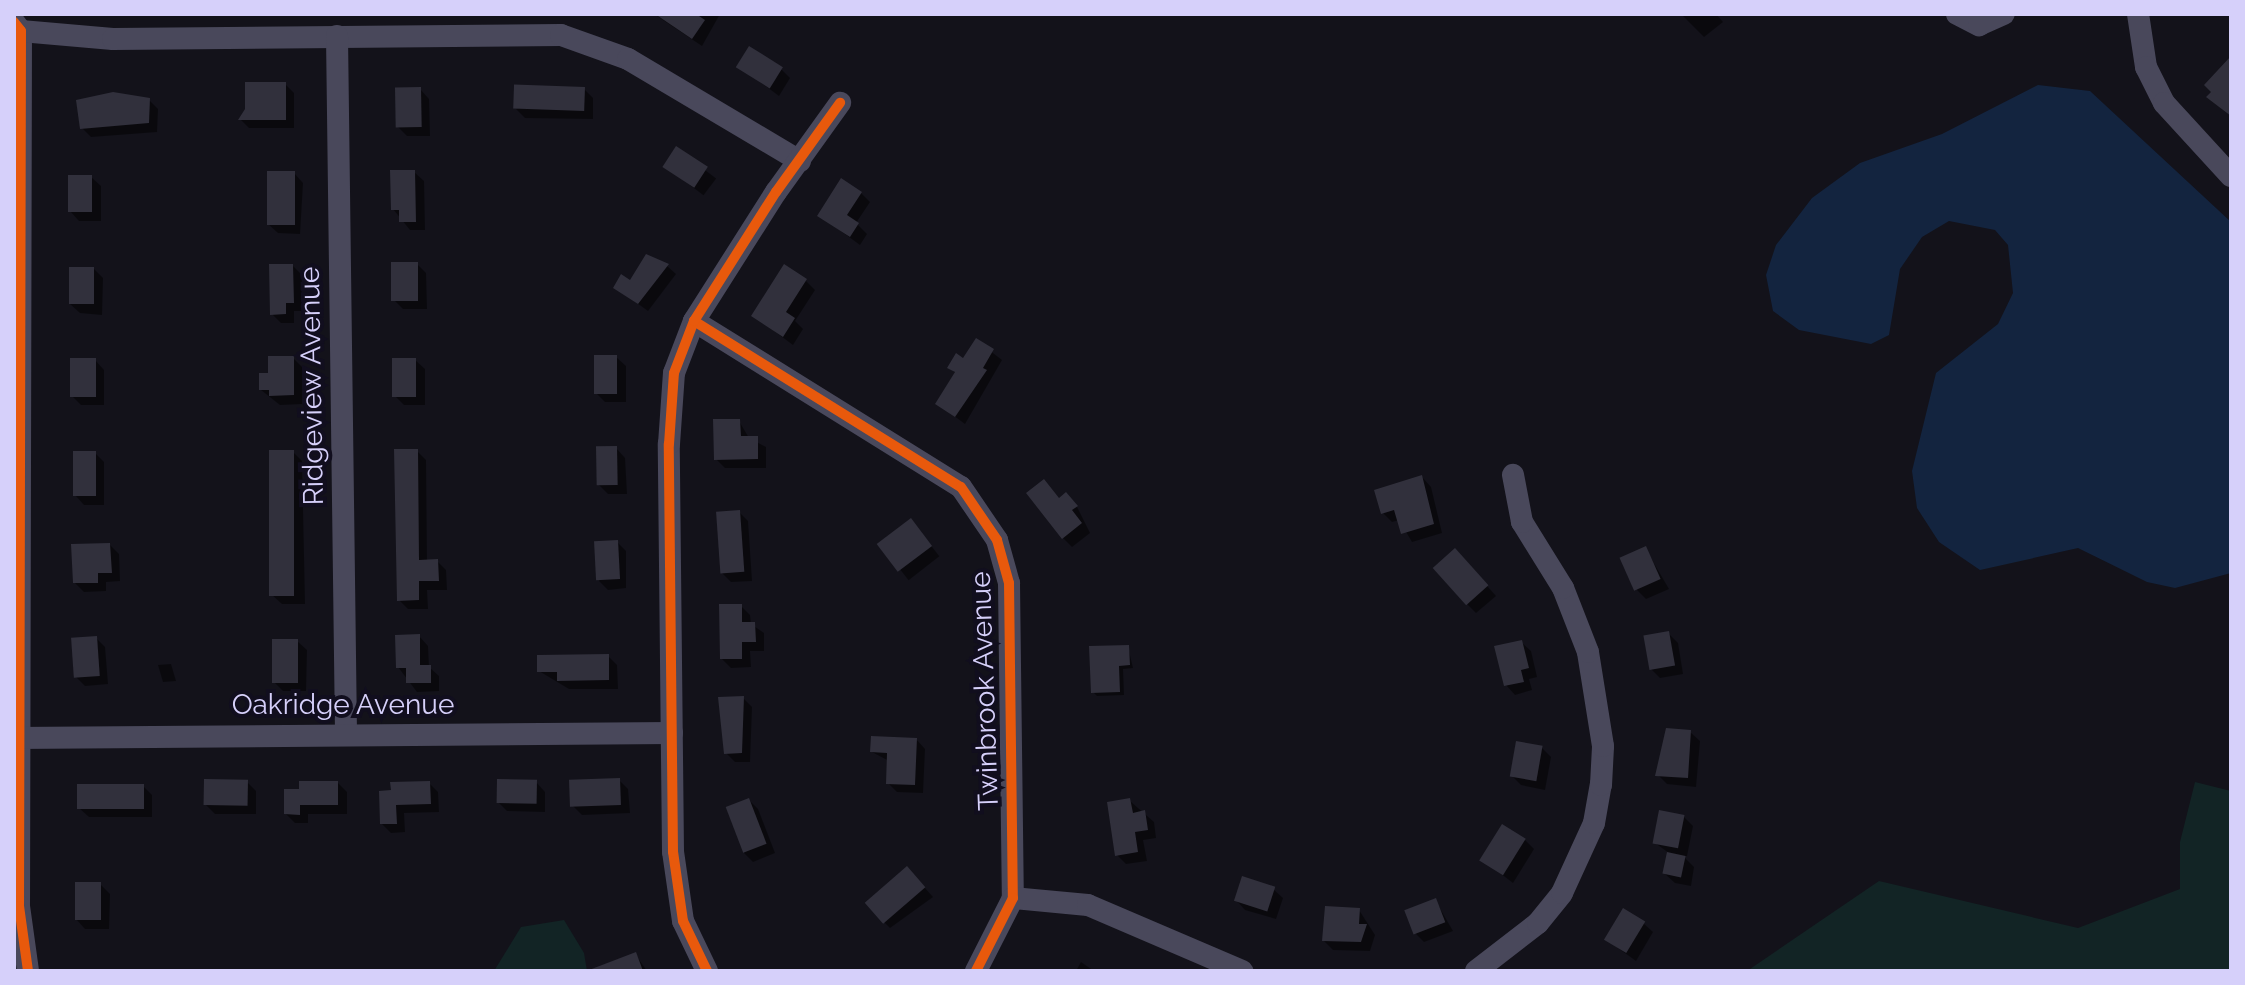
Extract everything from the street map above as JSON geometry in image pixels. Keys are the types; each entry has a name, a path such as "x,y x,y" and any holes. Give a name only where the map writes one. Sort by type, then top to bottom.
{"street":[{"path":"1957,14 1979,25 2004,14"},
{"path":"2138,14 2146,67 2164,103 2231,176"},
{"path":"28,971 19,906 18,26 113,39 515,33 585,41 642,66 800,161"},
{"name":"Ridgeview Avenue","path":"337,36 346,735"},
{"path":"707,971 691,944 678,898 672,733 669,444 674,373 694,321 840,103"},
{"name":"Twinbrook Avenue","path":"694,321 961,487 986,519 1005,559 1009,583 1013,898 976,971"},
{"path":"1476,971 1528,932 1562,893 1590,835 1601,785 1603,746 1588,652 1563,588 1522,522 1513,475"},
{"name":"Oakridge Avenue","path":"18,738 672,733"},
{"path":"1013,898 1088,905 1242,971"}],"shaded area":[{"path":"2195,782 2231,791 2231,971 1747,971 1879,881 2078,928 2180,889 2180,842"},
{"path":"564,920 584,953 587,971 494,971 521,927"}],"water":[{"path":"2038,85 2090,91 2231,222 2231,573 2175,588 2147,582 2078,548 1980,570 1939,542 1917,508 1912,471 1936,373 1998,324 2013,293 2008,245 1995,230 1949,221 1922,237 1900,269 1889,335 1871,344 1799,330 1773,311 1766,275 1776,245 1812,198 1860,163 1942,134"}],"building":[{"path":"655,14 696,14 705,20 692,39"},
{"path":"749,46 783,67 770,88 736,67"},
{"path":"2231,56 2231,116 2206,97 2211,92 2204,85"},
{"path":"245,82 286,82 286,120 238,120 245,109"},
{"path":"514,85 585,87 584,111 513,109"},
{"path":"395,87 421,87 422,127 396,127"},
{"path":"113,92 150,98 149,123 80,129 76,100"},
{"path":"676,146 708,167 694,188 662,167"},
{"path":"390,170 415,170 416,222 399,222 399,210 391,210"},
{"path":"267,171 295,171 295,225 267,225"},
{"path":"68,175 92,175 92,212 68,212"},
{"path":"841,178 862,192 847,215 859,223 850,237 817,216"},
{"path":"646,254 669,264 638,304 613,288 621,274 630,280"},
{"path":"391,262 418,262 418,301 391,301"},
{"path":"269,264 293,264 294,303 286,303 286,314 270,315"},
{"path":"784,264 807,279 786,312 795,318 783,337 751,316"},
{"path":"69,267 94,267 94,304 69,304"},
{"path":"976,338 994,349 983,368 987,370 955,417 935,404 955,372 947,368 956,353 963,358"},
{"path":"594,355 617,355 617,394 594,394"},
{"path":"268,356 294,356 294,395 269,396 269,390 259,390 259,373 268,373"},
{"path":"70,358 96,358 96,397 70,397"},
{"path":"392,358 416,358 416,397 392,397"},
{"path":"713,419 740,419 741,436 758,436 758,459 714,460"},
{"path":"596,446 617,446 618,485 597,485"},
{"path":"394,449 418,449 419,560 438,559 439,581 419,581 419,600 397,601"},
{"path":"269,450 294,450 294,596 269,596"},
{"path":"73,451 96,451 96,496 73,496"},
{"path":"1422,475 1434,524 1401,534 1394,510 1381,514 1374,490"},
{"path":"1044,479 1059,498 1066,492 1078,506 1072,510 1082,523 1062,539 1026,493"},
{"path":"740,510 744,572 720,574 716,512"},
{"path":"911,518 932,546 898,572 877,544"},
{"path":"618,540 620,579 596,580 594,541"},
{"path":"110,543 112,573 98,573 98,583 73,583 71,544"},
{"path":"1646,546 1661,579 1634,591 1620,558"},
{"path":"1455,548 1488,585 1466,605 1433,568"},
{"path":"719,604 742,604 742,622 755,622 756,642 742,642 742,659 720,659"},
{"path":"1669,631 1675,665 1649,670 1643,636"},
{"path":"420,634 420,665 431,665 431,683 406,683 406,668 396,668 395,635"},
{"path":"97,636 100,676 74,678 71,638"},
{"path":"272,639 298,639 298,683 272,683"},
{"path":"1522,640 1529,668 1521,670 1524,682 1504,686 1494,646"},
{"path":"1129,645 1130,665 1119,666 1120,692 1091,693 1089,646"},
{"path":"609,654 609,680 557,681 557,672 537,672 537,655"},
{"path":"744,696 742,753 724,754 718,697"},
{"path":"1666,728 1691,730 1688,778 1655,776"},
{"path":"871,736 917,738 915,785 886,784 887,753 870,752"},
{"path":"1516,741 1543,746 1536,781 1510,776"},
{"path":"620,778 621,805 570,807 569,780"},
{"path":"204,779 248,780 248,806 204,805"},
{"path":"497,779 537,780 537,804 497,803"},
{"path":"299,781 338,781 338,805 300,805 300,815 284,814 284,789 299,789"},
{"path":"430,781 431,804 396,805 397,824 380,824 379,791 391,790 390,782"},
{"path":"77,784 144,784 144,809 77,809"},
{"path":"749,798 767,844 743,853 726,807"},
{"path":"1130,798 1133,813 1145,810 1148,830 1135,832 1138,852 1115,856 1107,802"},
{"path":"1659,810 1685,815 1678,848 1653,843"},
{"path":"1502,824 1526,839 1503,875 1479,860"},
{"path":"1667,852 1686,856 1681,877 1662,874"},
{"path":"907,866 925,887 883,924 865,903"},
{"path":"1242,876 1275,887 1267,912 1234,901"},
{"path":"75,882 101,882 101,920 75,920"},
{"path":"1436,898 1445,922 1414,934 1404,910"},
{"path":"1325,906 1360,908 1359,924 1367,924 1361,942 1322,941"},
{"path":"1623,908 1645,921 1626,953 1604,940"},
{"path":"636,952 643,971 589,971 589,970"}],"cycle path":[{"path":"14,22 21,31 19,906 28,971"},
{"path":"707,971 683,921 673,852 669,444 674,373 694,321 776,192 840,103"},
{"path":"694,321 961,487 997,540 1009,583 1013,898 976,971"}]}
